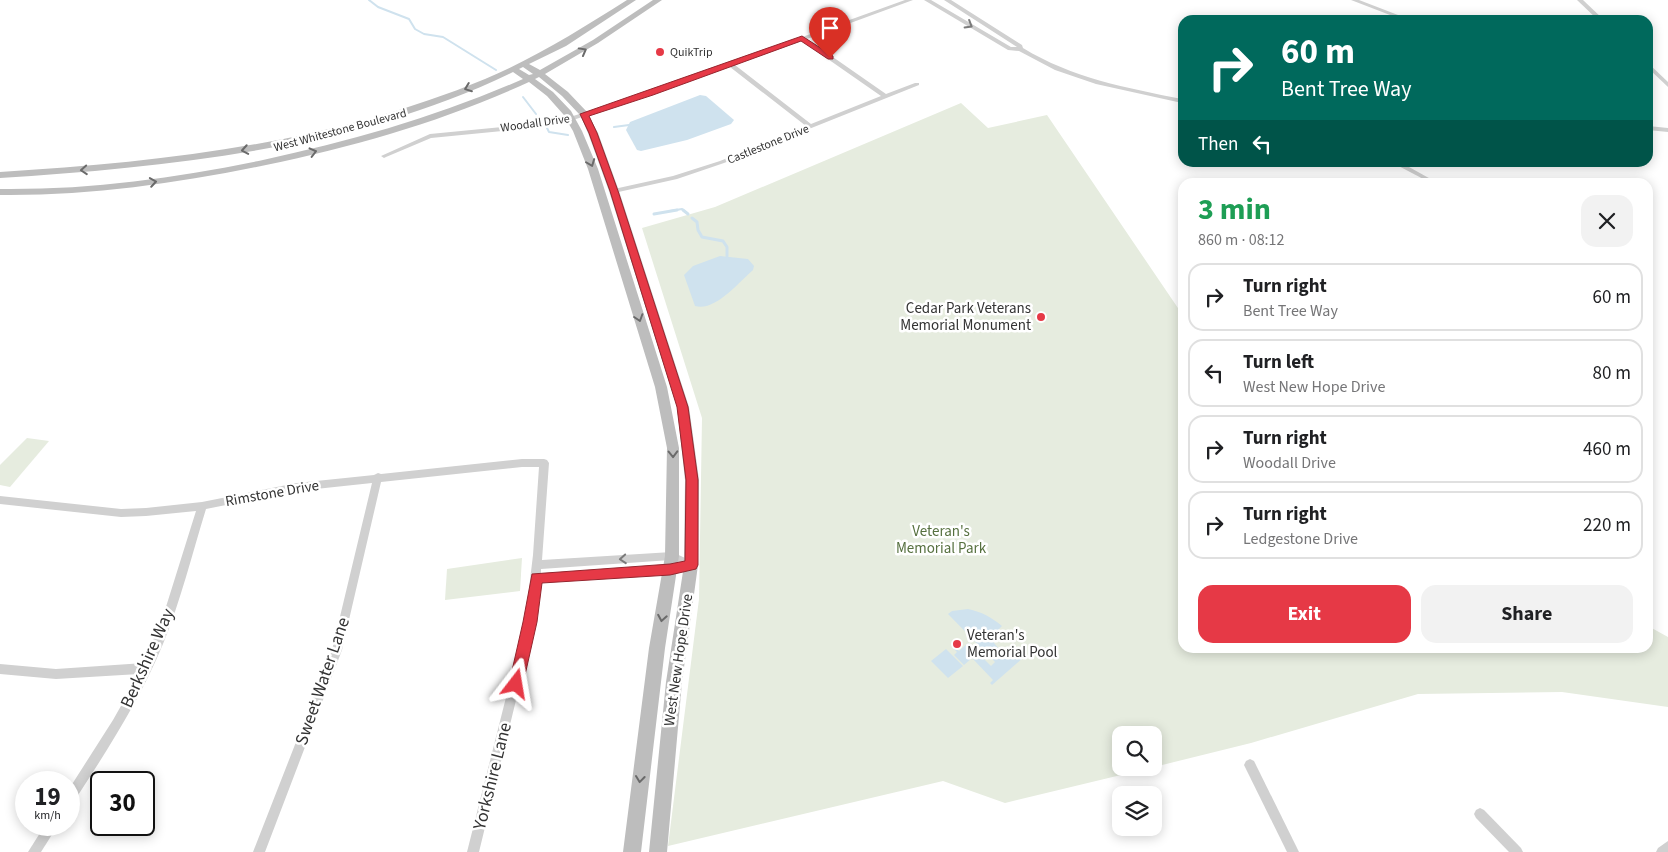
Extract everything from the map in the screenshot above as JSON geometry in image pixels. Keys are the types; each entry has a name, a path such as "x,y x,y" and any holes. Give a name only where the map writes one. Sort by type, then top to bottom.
{"main road":[{"name":"West Whitestone Boulevard","path":"0,175 114,168 191,159 268,146 397,113 440,99 513,69 581,34 632,0"},
{"name":"West Whitestone Boulevard","path":"0,192 68,191 141,184 220,172 299,156 374,136 474,103 540,74 586,49 658,0"},
{"name":"West New Hope Drive","path":"523,64 540,74 565,94 584,114 593,133 614,191 683,407 692,480 691,565 674,682 658,852"},
{"name":"West New Hope Drive","path":"513,69 554,97 582,140 593,169 666,406 673,448 671,563 657,648 632,852"}],"street":[{"name":"Woodall Drive","path":"384,156 430,136 522,127 570,119 650,93 910,0"},
{"path":"927,0 1010,49 1020,49 1070,72 1178,101"},
{"path":"947,0 1020,46 1020,49"},
{"path":"1354,0 1394,15"},
{"path":"1580,0 1596,15"},
{"path":"802,38 886,97"},
{"path":"730,64 811,127"},
{"path":"1653,70 1668,85"},
{"name":"Castlestone Drive","path":"614,191 675,178 722,162 918,84"},
{"path":"1653,128 1668,130"},
{"path":"1404,167 1425,178"},
{"name":"Rimstone Drive","path":"0,500 121,513 146,512 202,506 296,487 522,463 544,463"},
{"name":"Yorkshire Lane","path":"473,852 530,622 536,578 544,463"},
{"name":"Sweet Water Lane","path":"259,852 337,650 378,477"},
{"name":"Berkshire Way","path":"80,782 110,736 147,668 158,643 184,567 202,506"},
{"path":"536,578 671,563"},
{"path":"537,565 671,563 691,565"},
{"path":"0,669 56,674 147,668"},
{"path":"1250,765 1292,852"},
{"path":"1480,814 1517,852"},
{"path":"34,852 45,836"},
{"path":"1662,852 1668,848"}],"green space":[{"name":"Veteran's Memorial Park","path":"961,103 988,128 1047,115 1178,308 1178,653 1653,653 1653,629 1668,637 1668,707 1562,692 1418,694 1251,743 1162,765 1162,726 1112,726 1112,776 1117,776 1005,803 943,781 668,846 699,599 702,418 642,228 715,207"},
{"path":"27,438 49,441 10,487 0,485 0,465"},
{"path":"522,558 520,591 445,600 447,569"}],"water":[{"path":"700,95 706,96 734,120 731,124 687,140 641,151 637,150 626,130 630,122"},
{"path":"720,256 748,259 754,266 753,270 726,295 711,305 695,306 684,275 693,266"},
{"path":"968,609 986,615 1002,626 990,638 1003,654 1013,646 1024,657 992,685 990,683 993,680 972,658 964,665 954,655 957,652 954,649 956,648 959,651 968,643 991,666 995,662 948,614 952,611"},
{"path":"946,649 963,666 948,678 931,661"}],"waterway":[{"path":"369,0 378,7 409,19 415,29 424,34 443,37 496,70"},
{"path":"523,97 536,114"},
{"path":"614,127 629,125"},
{"path":"547,128 549,132 568,135"},
{"path":"654,214 677,210"},
{"path":"670,211 683,210"},
{"path":"683,210 688,214"},
{"path":"692,218 697,222 698,230 702,237 723,241 727,247 727,256"}],"place":[{"name":"QuikTrip","path":"660,52"},
{"name":"Cedar Park Veterans Memorial Monument","path":"1041,317"},
{"name":"Veteran's Memorial Pool","path":"957,644"}],"route":[{"path":"516,684 530,622 536,578 670,570 691,565 692,480 683,407 614,191 584,114 650,93 802,38 830,58"}]}
